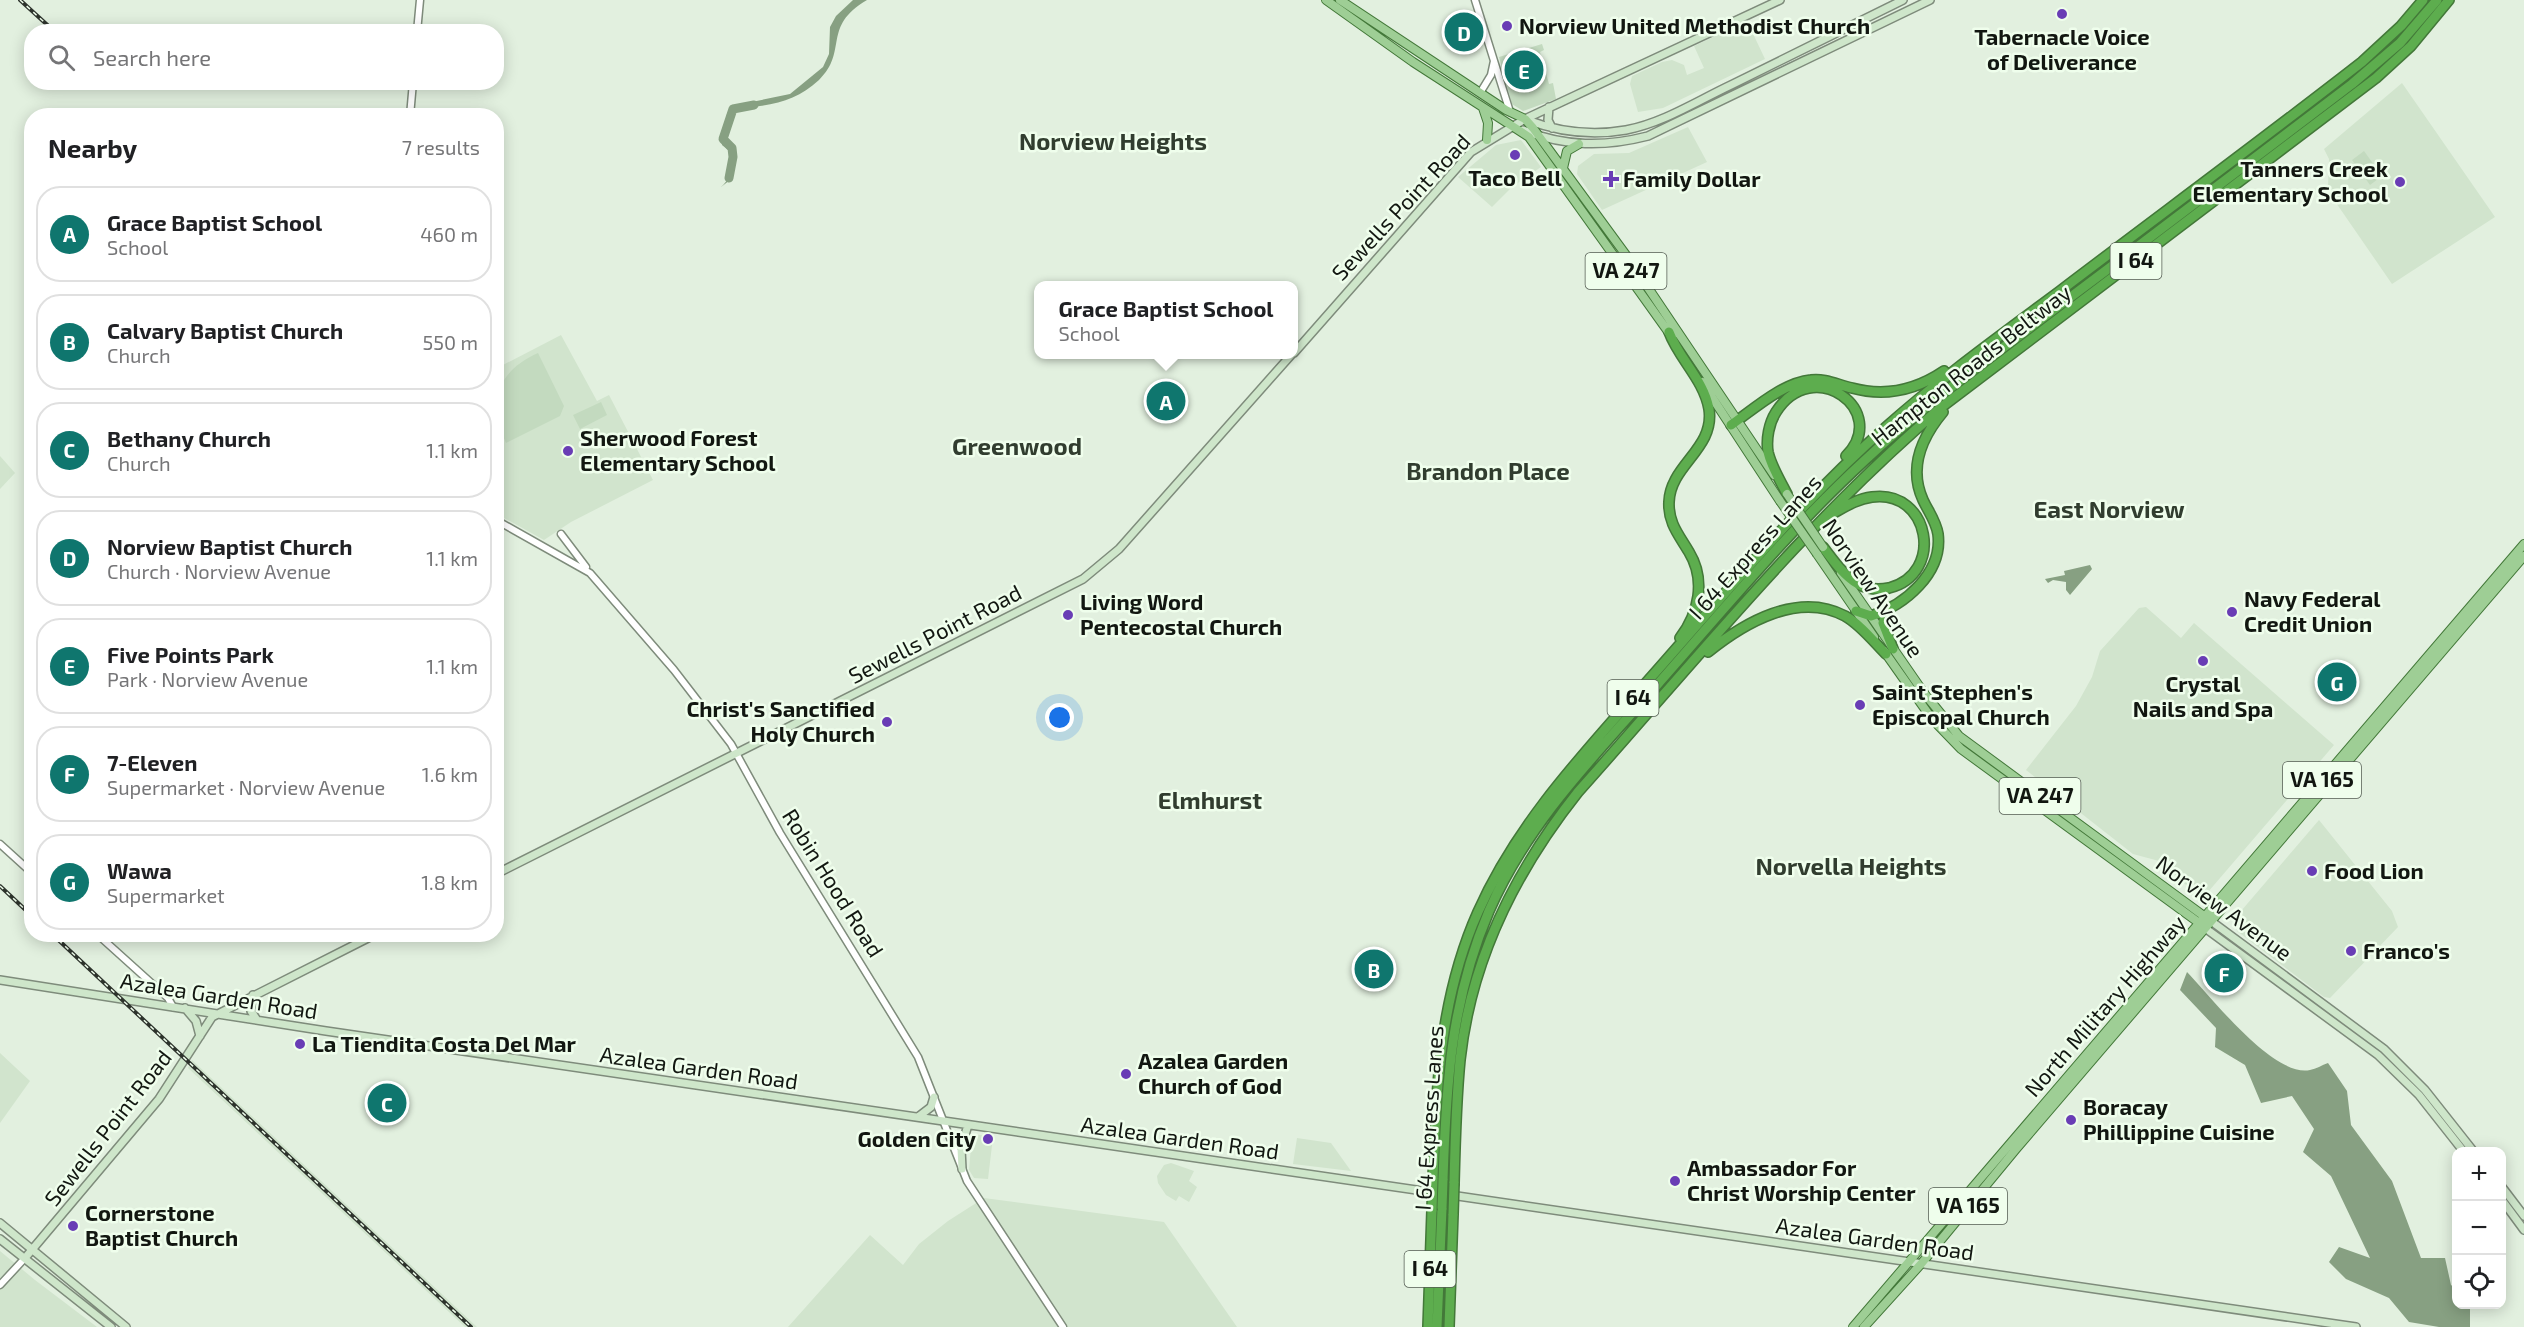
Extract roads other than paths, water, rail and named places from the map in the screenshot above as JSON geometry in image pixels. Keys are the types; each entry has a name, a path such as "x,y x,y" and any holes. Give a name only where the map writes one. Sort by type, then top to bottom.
{"highway":[{"name":"Hampton Roads Beltway","path":"1428,1327 1437,1209 1438,1067 1446,1015 1457,972 1478,913 1510,850 1541,805 1672,653 1827,480 1913,403 2362,62 2401,26 2423,0"},
{"name":"I 64 Express Lanes","path":"1438,1179 1449,1058 1456,1015 1471,960 1491,906 1513,864 1533,831 1566,788 1789,536 1864,461 1961,379 2352,84 2400,43 2437,0"},
{"name":"Hampton Roads Beltway","path":"1449,1327 1458,1080 1463,1037 1474,989 1498,919 1521,873 1558,818 1820,520 1876,464 1959,394 2360,91 2412,46 2450,0"},
{"path":"1734,423 1783,390 1809,380 1823,380 1855,389 1879,392 1915,387 1942,373 2016,324"},
{"path":"1669,332 1674,347 1702,388 1709,413 1705,439 1675,477 1669,496 1671,520 1692,556 1699,593 1691,621 1672,653"},
{"path":"1783,497 1769,456 1769,429 1783,403 1797,393 1811,388 1826,388 1841,394 1853,406 1858,420 1858,436 1853,449 1827,480"},
{"path":"1856,611 1871,616 1890,607 1923,582 1935,560 1938,534 1919,487 1918,457 1925,436 1959,394"},
{"path":"1820,520 1857,501 1886,497 1900,501 1912,510 1921,522 1925,536 1923,558 1916,571 1899,585 1885,589 1867,588 1856,583 1820,551"},
{"path":"1687,669 1726,638 1746,626 1785,611 1809,607 1827,609 1850,619 1890,652"},
{"path":"1890,607 1883,623 1890,652"},
{"name":"I 64 Express Lanes","path":"1437,1209 1437,1327"}],"main road":[{"name":"VA 247","path":"1326,0 1512,126"},
{"name":"VA 247","path":"1340,0 1480,93 1525,119"},
{"name":"Sewells Point Road","path":"1298,348 1462,160 1487,140 1550,107 1780,0"},
{"path":"1525,119 1552,128 1582,133 1610,132 1658,120 1903,0"},
{"path":"1512,126 1540,137 1579,144 1620,142 1664,130 1930,0"},
{"path":"1550,107 1548,119 1552,128"},
{"path":"1483,108 1488,123 1487,140"},
{"name":"Norview Avenue","path":"1525,119 1626,255 1820,551 1856,611 1890,652"},
{"path":"1658,120 1664,130"},
{"name":"Norview Avenue","path":"1512,126 1534,143 1734,423"},
{"path":"1563,169 1563,160 1567,151 1579,144"},
{"name":"Sewells Point Road","path":"504,870 1083,579 1119,549 1289,359"},
{"name":"North Military Highway","path":"1864,1327 1921,1264 2205,922 2524,544"},
{"name":"Norview Avenue","path":"1820,551 1871,616 1890,652 1932,719 1961,749 2384,1049 2425,1089 2470,1147"},
{"name":"North Military Highway","path":"1853,1327 2524,556"},
{"name":"Norview Avenue","path":"2205,922 2378,1054 2419,1095 2460,1147"},
{"name":"Sewells Point Road","path":"25,1258 159,1099 216,1013 359,942"},
{"name":"Azalea Garden Road","path":"0,980 917,1118 2356,1327"},
{"path":"253,995 251,1011 257,1020"},
{"path":"184,1008 196,1021 200,1036"},
{"path":"917,1118 931,1107 934,1097"},
{"path":"962,1169 961,1148 968,1125"},
{"path":"2506,1192 2524,1216"},
{"path":"2503,1201 2524,1230"},
{"path":"0,1223 126,1327"},
{"path":"0,1239 111,1327"}],"street":[{"path":"418,24 420,0"},
{"path":"1475,0 1510,112"},
{"path":"1480,93 1491,75 1494,60"},
{"path":"411,108 412,90"},
{"name":"Robin Hood Road","path":"504,525 590,573 674,669 738,753 780,833 906,1036 924,1069 962,1169 977,1197 1063,1327"},
{"path":"561,534 590,573"},
{"path":"0,844 24,866"},
{"path":"106,942 168,998 173,1006"},
{"name":"Sewells Point Road","path":"0,1285 25,1258"}],"waterway":[{"path":"729,178 733,157 732,148 723,139 733,109 754,105"}],"railway":[{"path":"20,0 46,24"},
{"path":"0,886 24,908"},
{"path":"61,942 471,1327"}],"place":[{"name":"Tabernacle Voice of Deliverance","path":"2062,14"},
{"name":"Norview United Methodist Church","path":"1507,26"},
{"name":"Norview Baptist Church","path":"1464,32"},
{"name":"Five Points Park","path":"1524,70"},
{"name":"Taco Bell","path":"1515,155"},
{"name":"Family Dollar","path":"1611,179"},
{"name":"Tanners Creek Elementary School","path":"2400,182"},
{"name":"Grace Baptist School","path":"1166,401"},
{"name":"Sherwood Forest Elementary School","path":"568,451"},
{"name":"Navy Federal Credit Union","path":"2232,612"},
{"name":"Living Word Pentecostal Church","path":"1068,615"},
{"name":"Crystal Nails and Spa","path":"2203,661"},
{"name":"Wawa","path":"2337,682"},
{"name":"Saint Stephen's Episcopal Church","path":"1860,705"},
{"name":"Christ's Sanctified Holy Church","path":"887,722"},
{"name":"Food Lion","path":"2312,871"},
{"name":"Franco's","path":"2351,951"},
{"name":"Calvary Baptist Church","path":"1374,969"},
{"name":"7-Eleven","path":"2224,973"},
{"name":"La Tiendita Costa Del Mar","path":"300,1044"},
{"name":"Azalea Garden Church of God","path":"1126,1074"},
{"name":"Bethany Church","path":"387,1103"},
{"name":"Boracay Phillippine Cuisine","path":"2071,1120"},
{"name":"Golden City","path":"988,1139"},
{"name":"Ambassador For Christ Worship Center","path":"1675,1181"},
{"name":"Cornerstone Baptist Church","path":"73,1226"}],"district":[{"name":"Norview Heights","path":"1113,142"},
{"name":"Greenwood","path":"1017,447"},
{"name":"Brandon Place","path":"1488,472"},
{"name":"East Norview","path":"2109,510"},
{"name":"Elmhurst","path":"1210,801"},
{"name":"Norvella Heights","path":"1851,867"}]}
